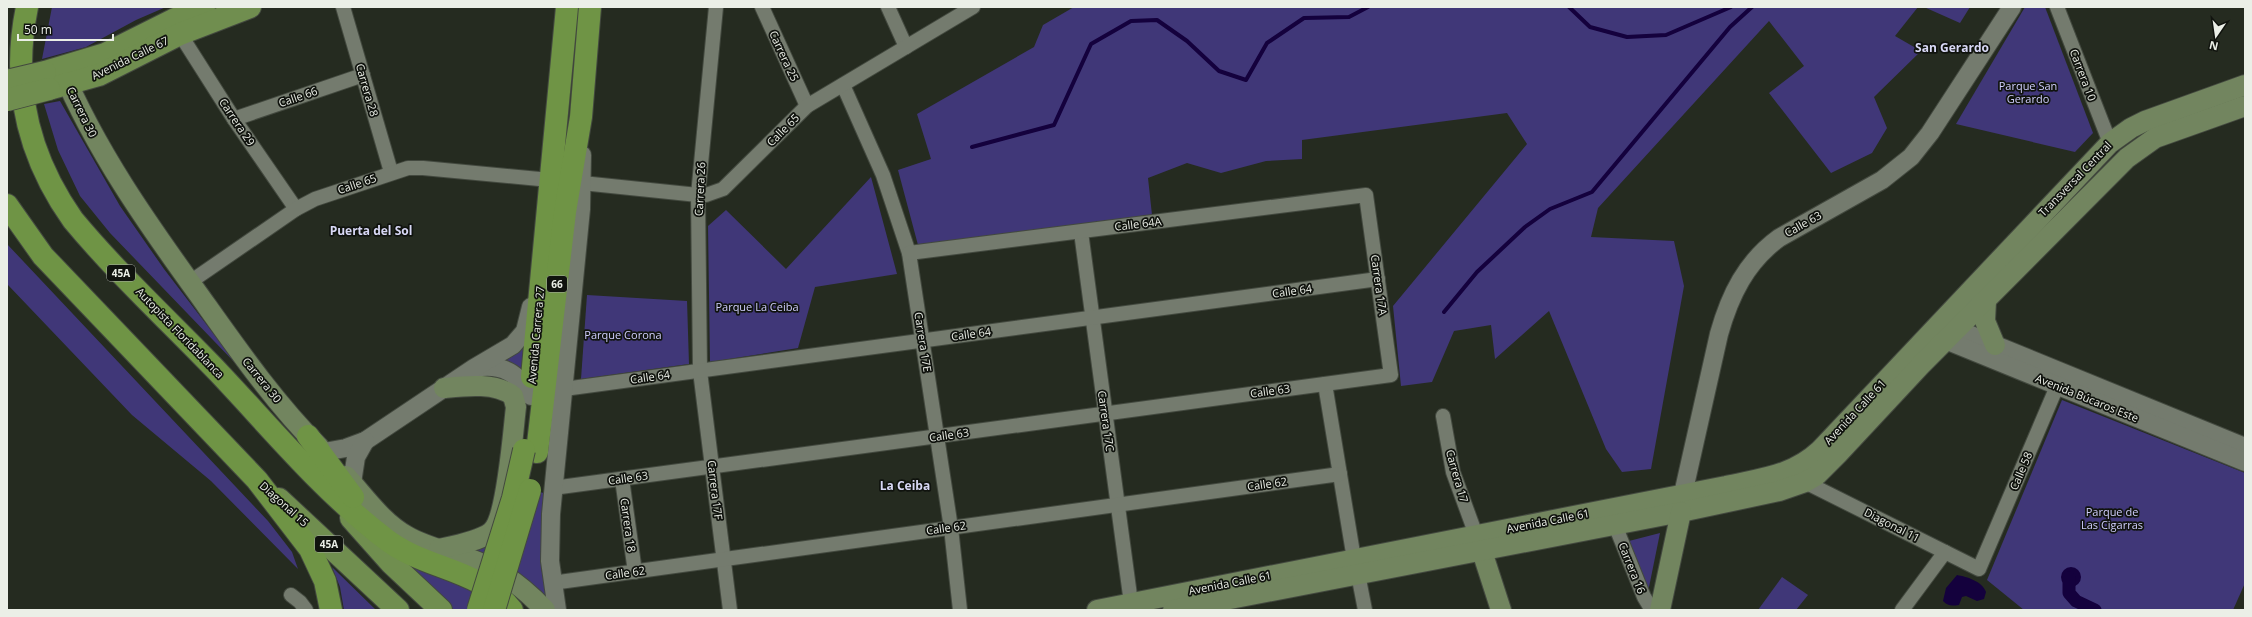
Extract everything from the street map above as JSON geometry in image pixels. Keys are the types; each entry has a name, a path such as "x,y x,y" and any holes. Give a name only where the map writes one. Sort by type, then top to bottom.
{"highway":[{"name":"Autopista Floridablanca","path":"27,7 20,61 22,100 34,146 46,176 61,203 85,235 327,487 382,537"},
{"name":"Avenida Carrera 27","path":"478,610 513,498 530,451 531,396 542,260 567,7"},
{"name":"Avenida Carrera 27","path":"494,610 522,520 530,451 565,212 581,117 590,7"},
{"name":"45A","path":"7,206 43,256 257,480"},
{"path":"308,436 382,537 416,558 469,577 489,587 512,610"},
{"path":"257,480 310,549 325,581 331,610"}],"main road":[{"name":"Avenida Calle 67","path":"7,100 56,78 173,20 204,7"},
{"name":"Avenida Calle 67","path":"7,81 99,76 180,34 250,7"},
{"name":"Carrera 30","path":"56,78 82,116 121,184 244,358 308,436 392,526 405,535 437,549 478,562 501,573 545,610"},
{"name":"Transversal Central","path":"1943,332 2110,143 2126,130 2145,121 2245,85"},
{"name":"Transversal Central","path":"1943,332 1986,301 2127,158 2142,146 2162,135 2245,106"},
{"path":"1986,301 1985,321 1995,345"},
{"name":"Avenida Calle 61","path":"1479,543 1615,525 1682,503 1785,473 1804,464 1820,450 1943,332"},
{"name":"Avenida Calle 61","path":"1097,610 1132,606 1356,567 1682,503 1761,496 1805,482 1827,466 1943,332"},
{"path":"437,549 486,536 493,531 498,521 506,481 516,407 513,396 496,389 473,387 444,388"},
{"name":"Diagonal 15","path":"257,480 398,610"},
{"name":"45A","path":"327,487 378,549 441,610"},
{"path":"1660,610 1682,503"},
{"path":"1479,543 1501,610"},
{"name":"Avenida Calle 61","path":"1173,610 1356,567"}],"street":[{"name":"Carrera 28","path":"343,7 391,172"},
{"name":"Carrera 26","path":"700,371 698,195 716,7"},
{"name":"Carrera 25","path":"762,7 807,106"},
{"path":"888,7 906,47"},
{"name":"Calle 65","path":"582,183 698,195 706,195 723,189 807,106 973,7"},
{"name":"Calle 63","path":"1682,503 1725,311 1743,275 1761,252 1779,238 1882,180 1911,157 1926,139 2012,7"},
{"name":"Carrera 10","path":"2057,7 2110,143"},
{"name":"Carrera 29","path":"180,34 234,119 296,209"},
{"name":"Calle 66","path":"234,119 363,75"},
{"name":"Carrera 17E","path":"843,85 883,175 909,253 951,528 960,610"},
{"name":"Avenida Carrera 27","path":"556,610 552,583 550,537 553,488 581,209 581,117"},
{"name":"Calle 65","path":"190,282 296,209 315,199 391,172 423,168 550,180"},
{"name":"Calle 64A","path":"909,253 1366,195"},
{"name":"Carrera 17A","path":"1366,195 1391,375"},
{"name":"Carrera 17C","path":"1081,232 1132,606"},
{"path":"324,452 340,450 365,441 474,368 513,345 525,331 542,260"},
{"name":"Calle 64","path":"564,389 1378,279"},
{"name":"Avenida Búcaros Este","path":"1943,332 1995,345 2060,380 2245,447"},
{"name":"Avenida Búcaros Este","path":"1943,332 2060,380 2245,462"},
{"path":"474,368 497,367 508,371 518,377 531,396"},
{"name":"Carrera 17F","path":"700,371 730,610"},
{"name":"Calle 63","path":"506,481 553,488 1391,375"},
{"name":"Calle 58","path":"1979,569 2060,380"},
{"path":"1325,384 1356,567 1365,610"},
{"name":"Carrera 17","path":"1442,416 1453,472 1479,543"},
{"path":"352,483 356,457 365,441"},
{"name":"Calle 62","path":"552,583 1340,474"},
{"name":"Carrera 18","path":"622,479 635,572"},
{"name":"Diagonal 11","path":"1805,482 1979,569"},
{"name":"Carrera 16","path":"1615,525 1644,597 1652,610"},
{"path":"1902,610 1946,552"},
{"path":"291,595 300,602 306,610"}],"green space":[{"path":"52,7 166,7 136,20 86,47 42,59"},
{"path":"1074,7 1918,7 1895,36 1921,51 1874,97 1887,128 1872,153 1831,173 1769,93 1804,66 1769,21 1598,208 1591,237 1674,241 1684,286 1651,469 1622,472 1606,449 1549,311 1495,359 1491,325 1454,331 1432,382 1401,386 1393,306 1527,144 1507,113 1302,140 1302,159 1266,161 1221,173 1187,163 1148,178 1152,215 918,245 898,170 931,159 917,114 1034,47 1043,25"},
{"path":"1924,7 1970,7 1960,23"},
{"name":"Parque San Gerardo","path":"2025,7 2045,7 2093,133 2075,152 1956,124"},
{"path":"60,101 120,206 164,269 239,367 110,233 80,196 58,150 44,104"},
{"name":"Parque La Ceiba","path":"871,177 897,274 815,287 798,348 710,362 708,226 726,210 786,269"},
{"path":"7,244 268,521 292,552 298,569 211,481 132,415 8,285"},
{"name":"Parque Corona","path":"587,295 687,301 689,364 581,379"},
{"path":"528,340 525,374 496,361"},
{"name":"Parque de Las Cigarras","path":"2062,400 2245,473 2245,583 2233,610 2024,610 1987,580"},
{"path":"512,487 544,493 541,567 547,599 521,575 502,562 469,548"},
{"path":"1660,533 1648,592 1629,541"},
{"path":"401,560 454,580 502,610 451,610"},
{"path":"332,567 376,610 344,610 340,587"},
{"path":"1782,577 1808,595 1796,610 1758,610"}],"shaded area":[{"path":"2071,567 2078,570 2081,577 2078,584 2071,587 2064,584 2061,577 2064,570"},
{"path":"1957,575 1970,578 1978,582 1986,592 1984,599 1977,601 1966,596 1962,597 1959,605 1954,606 1946,604 1943,601 1946,588"}],"waterway":[{"path":"972,147 1054,125 1091,44 1131,21 1157,20 1187,41 1219,71 1246,80 1267,43 1304,18 1349,17 1368,7"},
{"path":"1569,7 1590,27 1627,37 1666,35 1731,7"},
{"path":"1444,312 1477,272 1525,227 1550,209 1592,192 1730,27 1752,7"},
{"path":"2069,578 2069,593 2076,601 2095,610"}],"district":[{"name":"San Gerardo","path":"1952,48"},
{"name":"Puerta del Sol","path":"371,231"},
{"name":"La Ceiba","path":"905,486"}]}
